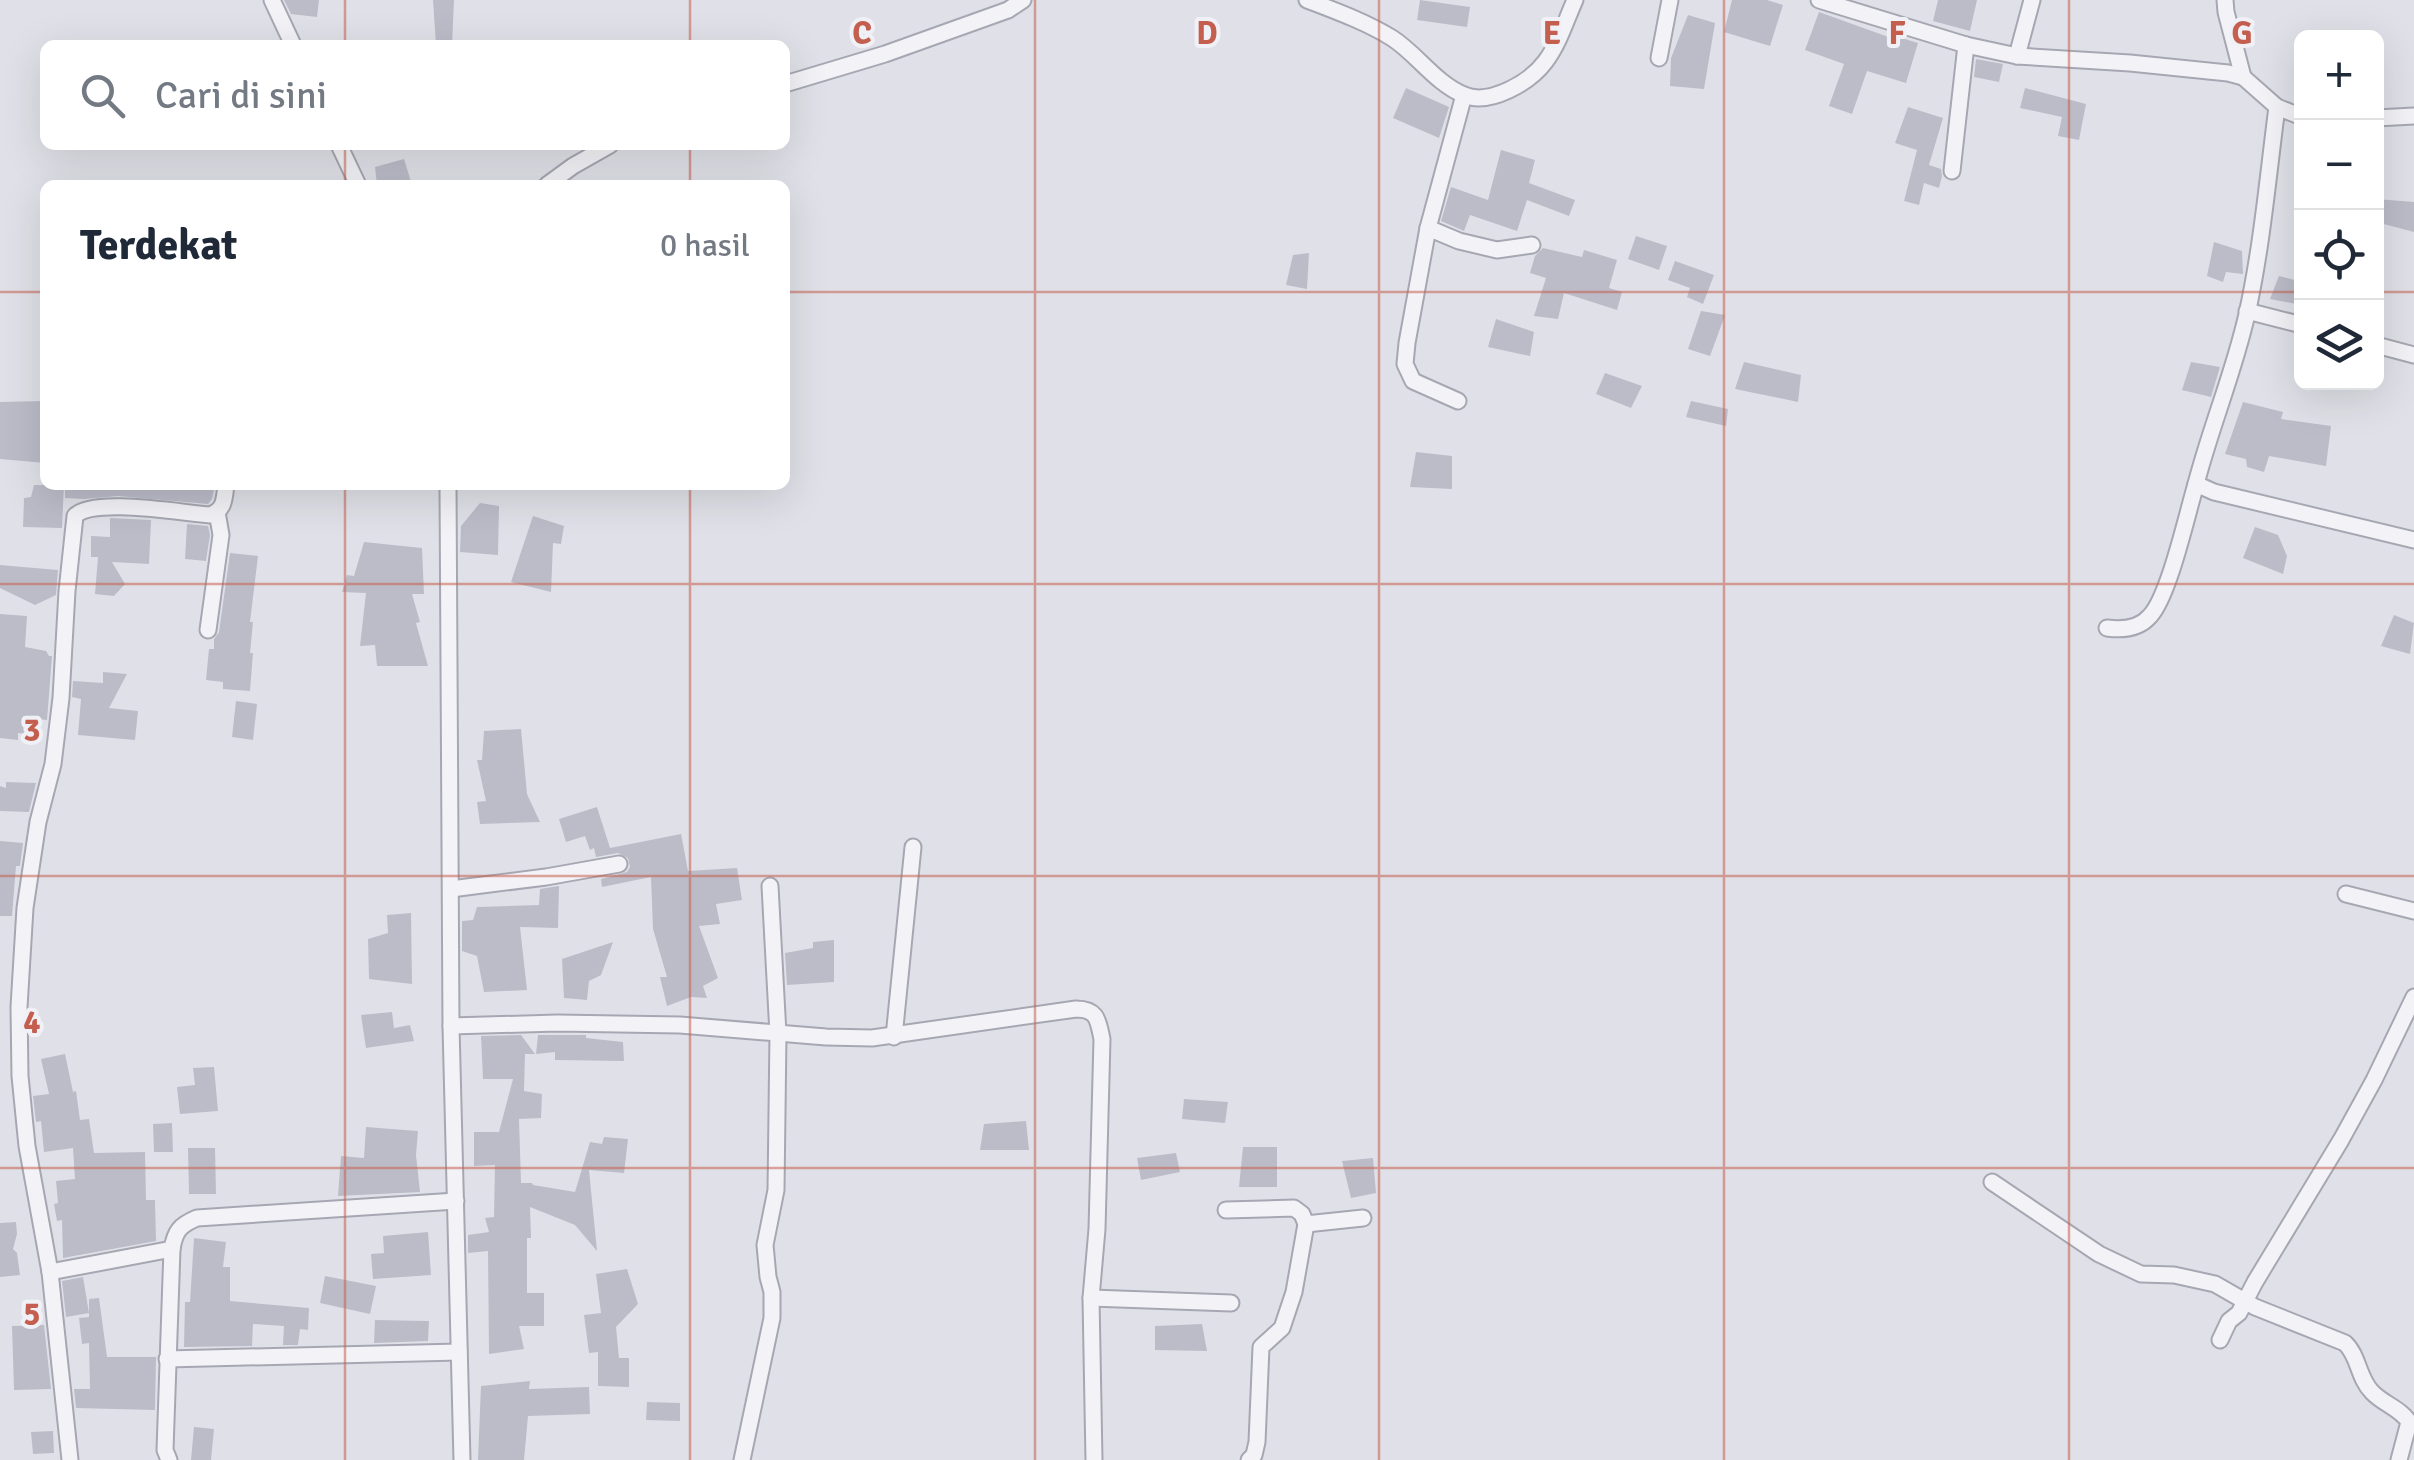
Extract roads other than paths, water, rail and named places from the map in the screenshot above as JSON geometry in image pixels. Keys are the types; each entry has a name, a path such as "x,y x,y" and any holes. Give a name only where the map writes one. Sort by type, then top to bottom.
{"street":[{"path":"272,0 291,40"},
{"path":"790,82 885,54 1008,10 1024,0"},
{"path":"1308,0 1394,39 1464,95 1489,98 1503,93 1545,63 1576,0"},
{"path":"1659,58 1670,0"},
{"path":"1819,0 2017,56 2228,73 2243,77 2277,107 2294,114"},
{"path":"2017,56 2032,0"},
{"path":"2225,0 2243,77"},
{"path":"1952,171 1966,44"},
{"path":"1458,402 1413,381 1405,364 1428,228 1464,95"},
{"path":"2107,628 2121,630 2140,625 2152,615 2166,586 2206,444 2232,374 2247,311 2277,107"},
{"path":"2384,118 2414,116"},
{"path":"342,150 356,180"},
{"path":"554,180 601,150"},
{"path":"1428,228 1497,250 1532,245"},
{"path":"2247,311 2294,323"},
{"path":"2384,346 2414,355"},
{"path":"2196,484 2214,492 2414,540"},
{"path":"70,1460 50,1272 27,1146 18,1007 24,908 38,822 53,764 61,698 75,516 93,507 210,515 224,503 225,490"},
{"path":"448,490 451,1026 462,1460"},
{"path":"208,630 221,535 217,512"},
{"path":"894,1037 913,847"},
{"path":"451,889 546,878 619,864"},
{"path":"742,1460 772,1318 765,1245 776,1190 778,1034 770,886"},
{"path":"2346,894 2414,911"},
{"path":"2220,1340 2228,1320 2238,1313 2350,1125 2414,997"},
{"path":"451,1026 680,1025 826,1038 894,1037 1087,1009 1094,1014 1102,1039 1098,1230 1091,1298 1094,1460"},
{"path":"1992,1182 2100,1254 2141,1274 2174,1275 2214,1284 2255,1307 2345,1343 2370,1390 2404,1414 2408,1422 2399,1460"},
{"path":"169,1460 165,1450 167,1359 174,1233 198,1218 456,1201"},
{"path":"1226,1210 1294,1208 1306,1224 1294,1292 1282,1328 1261,1347 1257,1442 1249,1460"},
{"path":"1306,1224 1363,1218"},
{"path":"50,1272 172,1249"},
{"path":"1091,1298 1231,1303"},
{"path":"167,1359 459,1352"}]}
